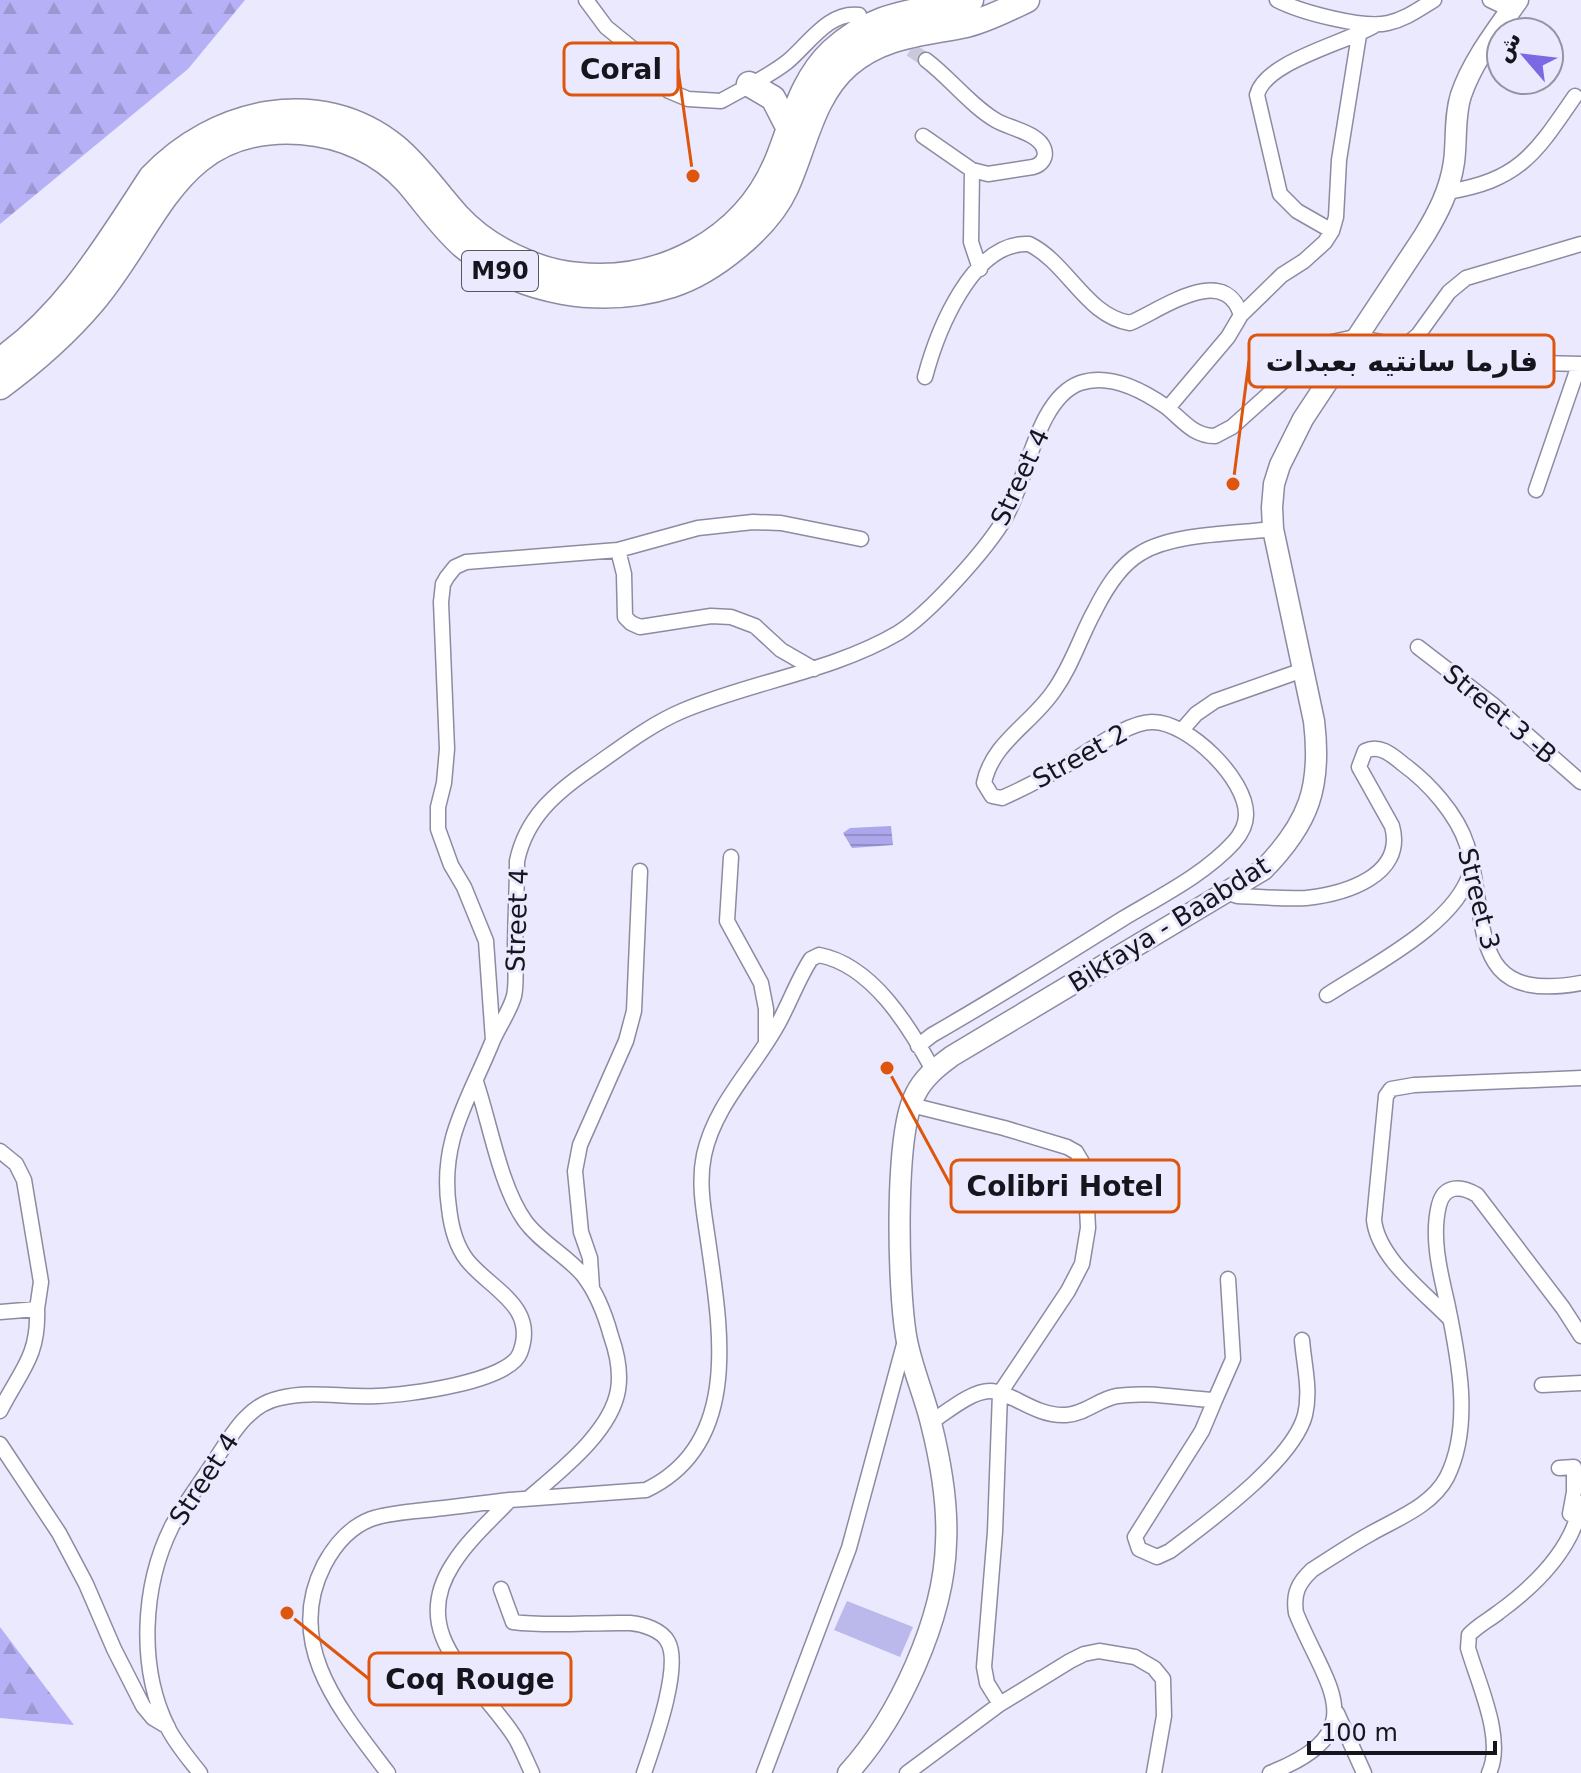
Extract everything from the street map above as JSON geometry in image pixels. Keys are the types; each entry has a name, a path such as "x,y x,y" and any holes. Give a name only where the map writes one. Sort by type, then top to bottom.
{"highway":[{"name":"M90","path":"0,360 42,326 71,294 97,262 151,177 162,165 200,137 251,117 275,112 313,113 337,118 376,134 395,146 426,175 458,216 475,232 531,263 579,276 649,271 676,261 710,244 754,201 775,165 788,127 813,74 845,40 882,18 971,0"},
{"name":"M90","path":"0,387 38,358 94,301 177,180 206,154 232,142 255,135 297,132 339,139 389,164 464,247 501,271 546,289 589,295 624,295 673,285 727,256 751,234 785,191 824,93 836,75 852,61 890,39 969,24 1027,0"},
{"path":"749,84 773,98 788,127"}],"main road":[{"name":"Bikfaya - Baabdat","path":"848,1773 885,1722 916,1663 930,1630 945,1562 946,1519 931,1422 906,1336 900,1179 911,1105 919,1087 933,1070 952,1056 1228,893 1270,863 1296,831 1314,789 1317,751 1273,529 1274,484 1288,447 1355,337 1424,236 1447,192 1454,162 1455,124 1462,93 1480,55 1515,5"}],"street":[{"path":"586,0 612,33 649,62 657,78 669,91 688,99 711,102 721,101 788,61 831,22 851,14 859,15"},
{"path":"1277,0 1295,10 1375,25"},
{"path":"1332,231 1297,211 1280,194 1257,95 1264,81 1313,50 1359,35 1375,25 1408,17 1434,0"},
{"path":"1490,0 1515,5"},
{"path":"1168,408 1228,337 1241,315 1282,275 1325,242 1332,231 1336,217 1339,160 1359,35"},
{"path":"923,136 972,170 988,174 1033,167 1044,159 1044,148 1028,135 994,120 926,60"},
{"path":"1447,192 1491,183 1516,168 1546,139 1575,96"},
{"path":"972,170 969,213 971,242 980,269"},
{"path":"925,377 949,311 963,288 980,269 1009,247 1029,244 1064,271 1112,319 1130,323 1189,294 1207,290 1227,295 1237,305 1241,315"},
{"path":"1355,337 1380,343 1407,344 1418,335 1449,292 1466,278 1581,244"},
{"name":"Street 4","path":"200,1773 168,1727 155,1689 149,1656 149,1612 156,1569 172,1527 246,1417 276,1398 297,1395 376,1396 470,1381 505,1368 519,1355 524,1333 516,1305 465,1257 452,1227 447,1164 457,1119 514,995 517,861 521,843 541,809 567,785 630,741 681,712 855,654 900,632 919,618 979,555 1006,517 1044,423 1057,401 1070,388 1090,381 1118,383 1168,408 1179,421 1197,432 1215,436 1232,427 1318,350 1332,342 1355,337"},
{"path":"1536,490 1580,364 1540,363"},
{"path":"493,1040 486,941 447,857 438,829 438,807 447,749 440,612 443,584 455,567 466,562 618,550 698,528 753,522 781,523 861,539"},
{"name":"Street 2","path":"1182,730 1155,721 1138,724 1002,798 992,796 984,783 994,756 1042,708 1054,691 1076,653 1104,592 1127,562 1139,553 1167,542 1273,529"},
{"path":"618,550 625,582 624,614 631,623 640,627 711,616 731,617 755,626 781,650 814,669"},
{"name":"Street 3 -B","path":"1418,647 1492,704 1581,782"},
{"path":"918,1046 1176,887 1235,841 1244,828 1246,817 1240,790 1226,769 1182,730 1196,714 1215,701 1303,670"},
{"name":"Street 3","path":"1228,893 1306,898 1363,883 1378,874 1392,855 1395,836 1359,767 1361,755 1370,748 1386,751 1418,774 1459,827 1472,866 1487,947 1501,973 1523,984 1538,987 1581,983"},
{"path":"731,857 727,921 761,983 766,1009 766,1041"},
{"path":"1327,995 1438,922 1466,887 1472,866"},
{"path":"592,1288 590,1258 581,1232 575,1171 580,1145 626,1041 634,1011 640,871"},
{"path":"388,1773 346,1717 317,1661 309,1633 309,1611 321,1571 337,1545 370,1520 398,1513 530,1497 646,1490 680,1469 694,1452 715,1404 720,1353 719,1321 703,1212 703,1158 720,1113 778,1025 808,963 819,955 848,965 870,981 933,1070"},
{"path":"1450,1319 1387,1254 1376,1234 1374,1220 1386,1096 1391,1089 1414,1085 1581,1078"},
{"path":"476,1082 513,1201 526,1222 581,1273 592,1288 616,1350 620,1374 618,1393 599,1429 580,1454 530,1497"},
{"path":"911,1105 1067,1147 1076,1152 1085,1167 1088,1228 1082,1264 1068,1291 1000,1393 995,1532 984,1667 987,1683 1000,1704"},
{"path":"0,1151 16,1164 24,1180 41,1282 37,1341 0,1411"},
{"path":"1364,1773 1337,1713 1332,1689 1296,1613 1295,1593 1298,1584 1312,1570 1426,1501 1448,1475 1458,1443 1460,1417 1455,1340 1439,1257 1437,1222 1443,1195 1451,1188 1461,1187 1477,1195 1581,1336"},
{"path":"1228,1279 1233,1359 1202,1431 1135,1537 1139,1549 1157,1557 1170,1551 1261,1478 1284,1449 1305,1416 1308,1388 1302,1340"},
{"path":"0,1312 37,1309"},
{"path":"764,1773 849,1548 906,1336"},
{"path":"1542,1385 1581,1383"},
{"path":"931,1422 974,1395 989,1390 1046,1413 1067,1415 1114,1396 1215,1400"},
{"path":"0,1444 59,1533 143,1706 153,1718 168,1727"},
{"path":"1559,1468 1574,1467 1574,1492 1568,1525 1573,1533"},
{"path":"510,1500 455,1561 442,1584 438,1619 443,1640 454,1659 516,1739 532,1773"},
{"path":"1490,1772 1494,1738 1468,1648 1469,1635 1537,1581 1573,1533 1581,1503"},
{"path":"501,1589 513,1622 638,1624 666,1638 670,1649 670,1674 661,1721 644,1773"},
{"path":"907,1773 1000,1704 1084,1654 1111,1651 1135,1657 1154,1668 1163,1679 1164,1716 1154,1773"},
{"path":"1270,1773 1313,1751 1330,1729 1337,1713"}],"green space":[{"path":"0,0 245,0 188,69 0,224"},
{"path":"0,1627 74,1725 0,1718"}],"shaded area":[{"path":"891,826 893,845 852,848 843,833 850,828"},
{"path":"847,1601 913,1627 900,1657 834,1630"}],"tunnel":[{"path":"893,38 926,60"}],"place":[{"name":"Coral","path":"693,176"},
{"name":"فارما سانتيه بعبدات","path":"1233,484"},
{"name":"Colibri Hotel","path":"887,1068"},
{"name":"Coq Rouge","path":"287,1613"}]}
